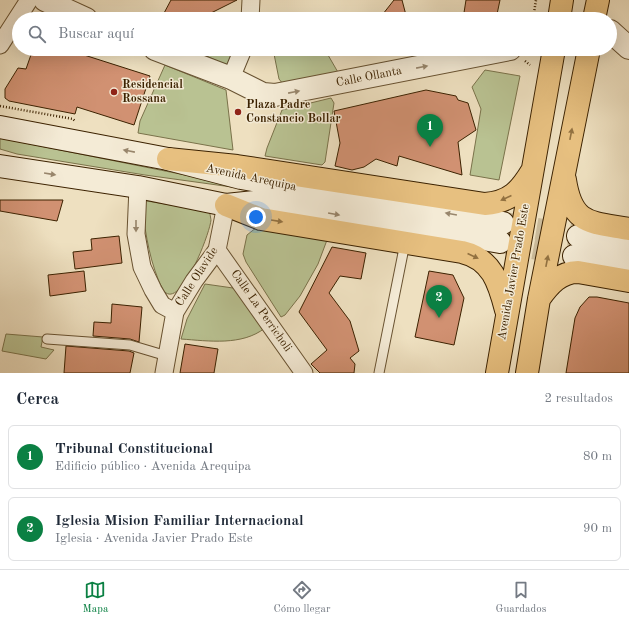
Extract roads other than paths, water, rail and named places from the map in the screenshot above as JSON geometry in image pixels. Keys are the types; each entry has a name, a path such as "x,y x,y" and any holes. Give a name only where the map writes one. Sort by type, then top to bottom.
{"main road":[{"path":"45,0 80,11"},
{"path":"560,12 562,0"},
{"path":"617,36 629,48"},
{"name":"Calle Ollanta","path":"173,56 231,78 262,94 275,95 511,56"},
{"name":"Avenida Javier Prado Este","path":"497,373 551,56"},
{"path":"527,373 539,299 587,56"},
{"name":"Avenida Arequipa","path":"0,127 168,159 241,178 502,232 264,201 226,205 138,187 4,165"},
{"path":"168,159 237,166 485,204 503,201 511,196 519,190 532,171"},
{"path":"564,173 571,204 580,217 593,223 629,229"},
{"path":"226,205 261,218 462,252 479,258 491,270 496,278 507,313"},
{"path":"629,245 576,246 629,266"},
{"path":"539,299 554,282 564,274 578,272 629,281"}],"street":[{"path":"21,12 29,0"},
{"path":"250,12 251,0"},
{"path":"0,45 12,26"},
{"path":"231,78 240,56"},
{"path":"138,187 136,234 142,267 152,290 162,305 175,312"},
{"name":"Calle Olavide","path":"164,373 175,312 194,281 217,250 226,205"},
{"name":"Calle La Perricholi","path":"217,250 304,373"}],"lane":[{"path":"379,373 405,242"},
{"path":"47,339 130,345 167,356"}],"tunnel":[{"path":"504,223 578,236"},
{"path":"501,242 574,256"}],"place":[{"name":"Residencial Rossana","path":"114,92"},
{"name":"Plaza Padre Constancio Bollar","path":"238,112"},
{"name":"Tribunal Constitucional","path":"430,147"},
{"name":"Iglesia Mision Familiar Internacional","path":"439,318"}]}
